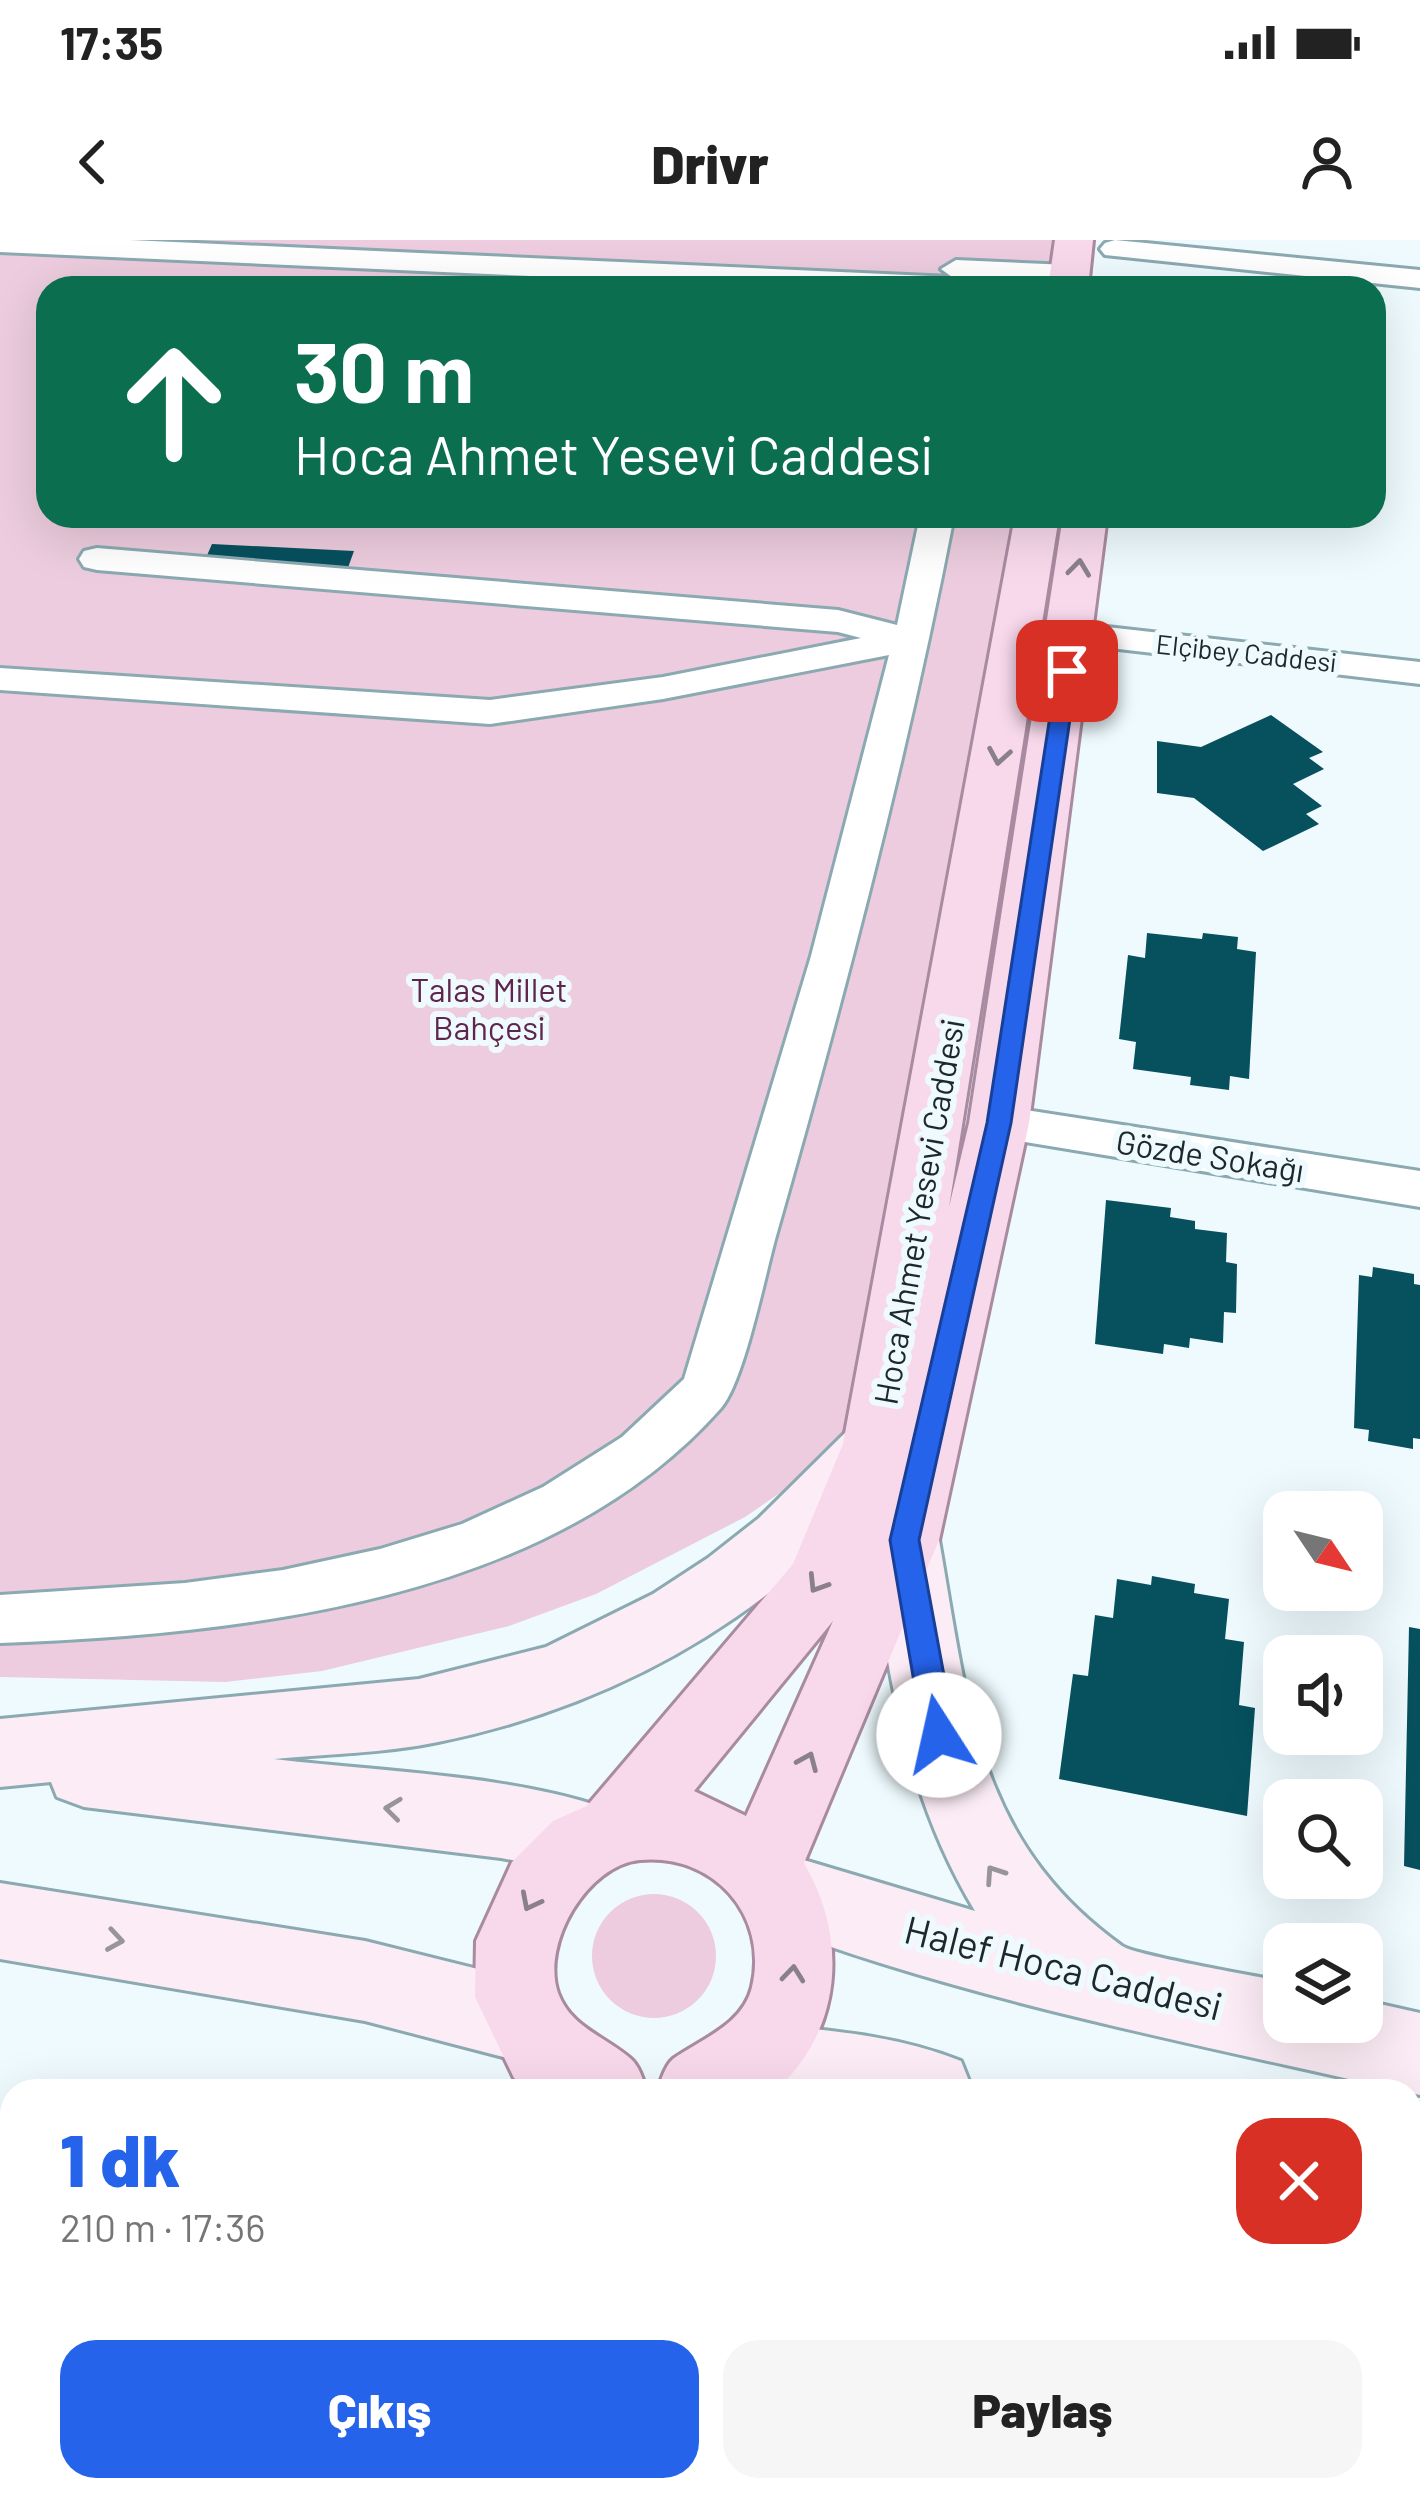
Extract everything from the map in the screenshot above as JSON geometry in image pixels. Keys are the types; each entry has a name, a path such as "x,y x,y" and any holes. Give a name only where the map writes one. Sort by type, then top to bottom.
{"main road":[{"name":"Hoca Ahmet Yesevi Caddesi","path":"550,2063 513,1970 521,1917 549,1870 604,1834 821,1583 878,1444 1035,528"},
{"name":"Hoca Ahmet Yesevi Caddesi","path":"770,1880 904,1540 999,1123 1084,528"},
{"path":"0,1753 438,1709 514,1689 655,1630 722,1590 834,1496 878,1444"},
{"path":"904,1540 939,1735 973,1841 997,1881 1029,1919 1067,1953 1110,1981"},
{"path":"0,1762 604,1834 643,1823 696,1828 731,1844 770,1880 794,1941 793,1981 781,2020 722,2078"},
{"name":"Halef Hoca Caddesi","path":"770,1880 845,1914 1420,2054"},
{"path":"0,1921 365,1982 550,2063"},
{"path":"722,2078 875,2079"}],"street":[{"path":"305,240 1070,267"},
{"path":"0,243 728,276"},
{"path":"1114,259 1374,276"},
{"path":"1386,277 1420,279"},
{"path":"0,1619 130,1614 236,1602 385,1570 467,1543 605,1482 676,1426 706,1390 851,890 935,528"},
{"path":"97,559 838,621 912,639"},
{"name":"Elçibey Caddesi","path":"1072,634 1420,674"},
{"path":"0,679 490,712 663,688 912,639"},
{"name":"Gözde Sokağı","path":"999,1123 1420,1189"}],"green space":[{"name":"Talas Millet Bahçesi","path":"0,240 1096,240 1092,276 36,276 36,528 1060,528 1021,794 918,1376 809,1473 745,1517 596,1594 509,1626 322,1671 225,1682 0,1677"},
{"path":"654,1894 678,1899 698,1912 711,1932 716,1956 711,1980 698,2000 678,2013 654,2018 630,2013 610,2000 597,1980 592,1956 597,1932 610,1912 630,1899"}],"building":[{"path":"212,544 354,551 345,576 201,569"},
{"path":"1271,715 1323,752 1309,758 1324,769 1293,784 1322,806 1306,814 1319,824 1263,851 1194,798 1157,793 1157,741 1201,747"},
{"path":"1147,933 1238,937 1237,949 1256,952 1249,1079 1230,1076 1229,1090 1190,1085 1191,1077 1133,1069 1136,1042 1119,1039 1128,955 1145,958"},
{"path":"1106,1200 1171,1208 1170,1217 1195,1221 1195,1229 1227,1233 1226,1262 1237,1264 1236,1313 1224,1312 1223,1343 1190,1338 1189,1348 1164,1344 1163,1354 1095,1344"},
{"path":"1373,1267 1414,1274 1414,1284 1420,1285 1420,1439 1413,1438 1413,1449 1368,1441 1369,1430 1354,1428 1359,1275 1372,1277"},
{"path":"1152,1576 1195,1584 1194,1593 1229,1599 1225,1639 1244,1642 1239,1705 1255,1708 1247,1816 1059,1779 1073,1674 1088,1676 1095,1615 1113,1618 1117,1579 1151,1585"},
{"path":"1409,1627 1420,1629 1420,1870 1404,1866"}],"route":[{"path":"939,1735 904,1540 999,1123 1067,671"}]}
